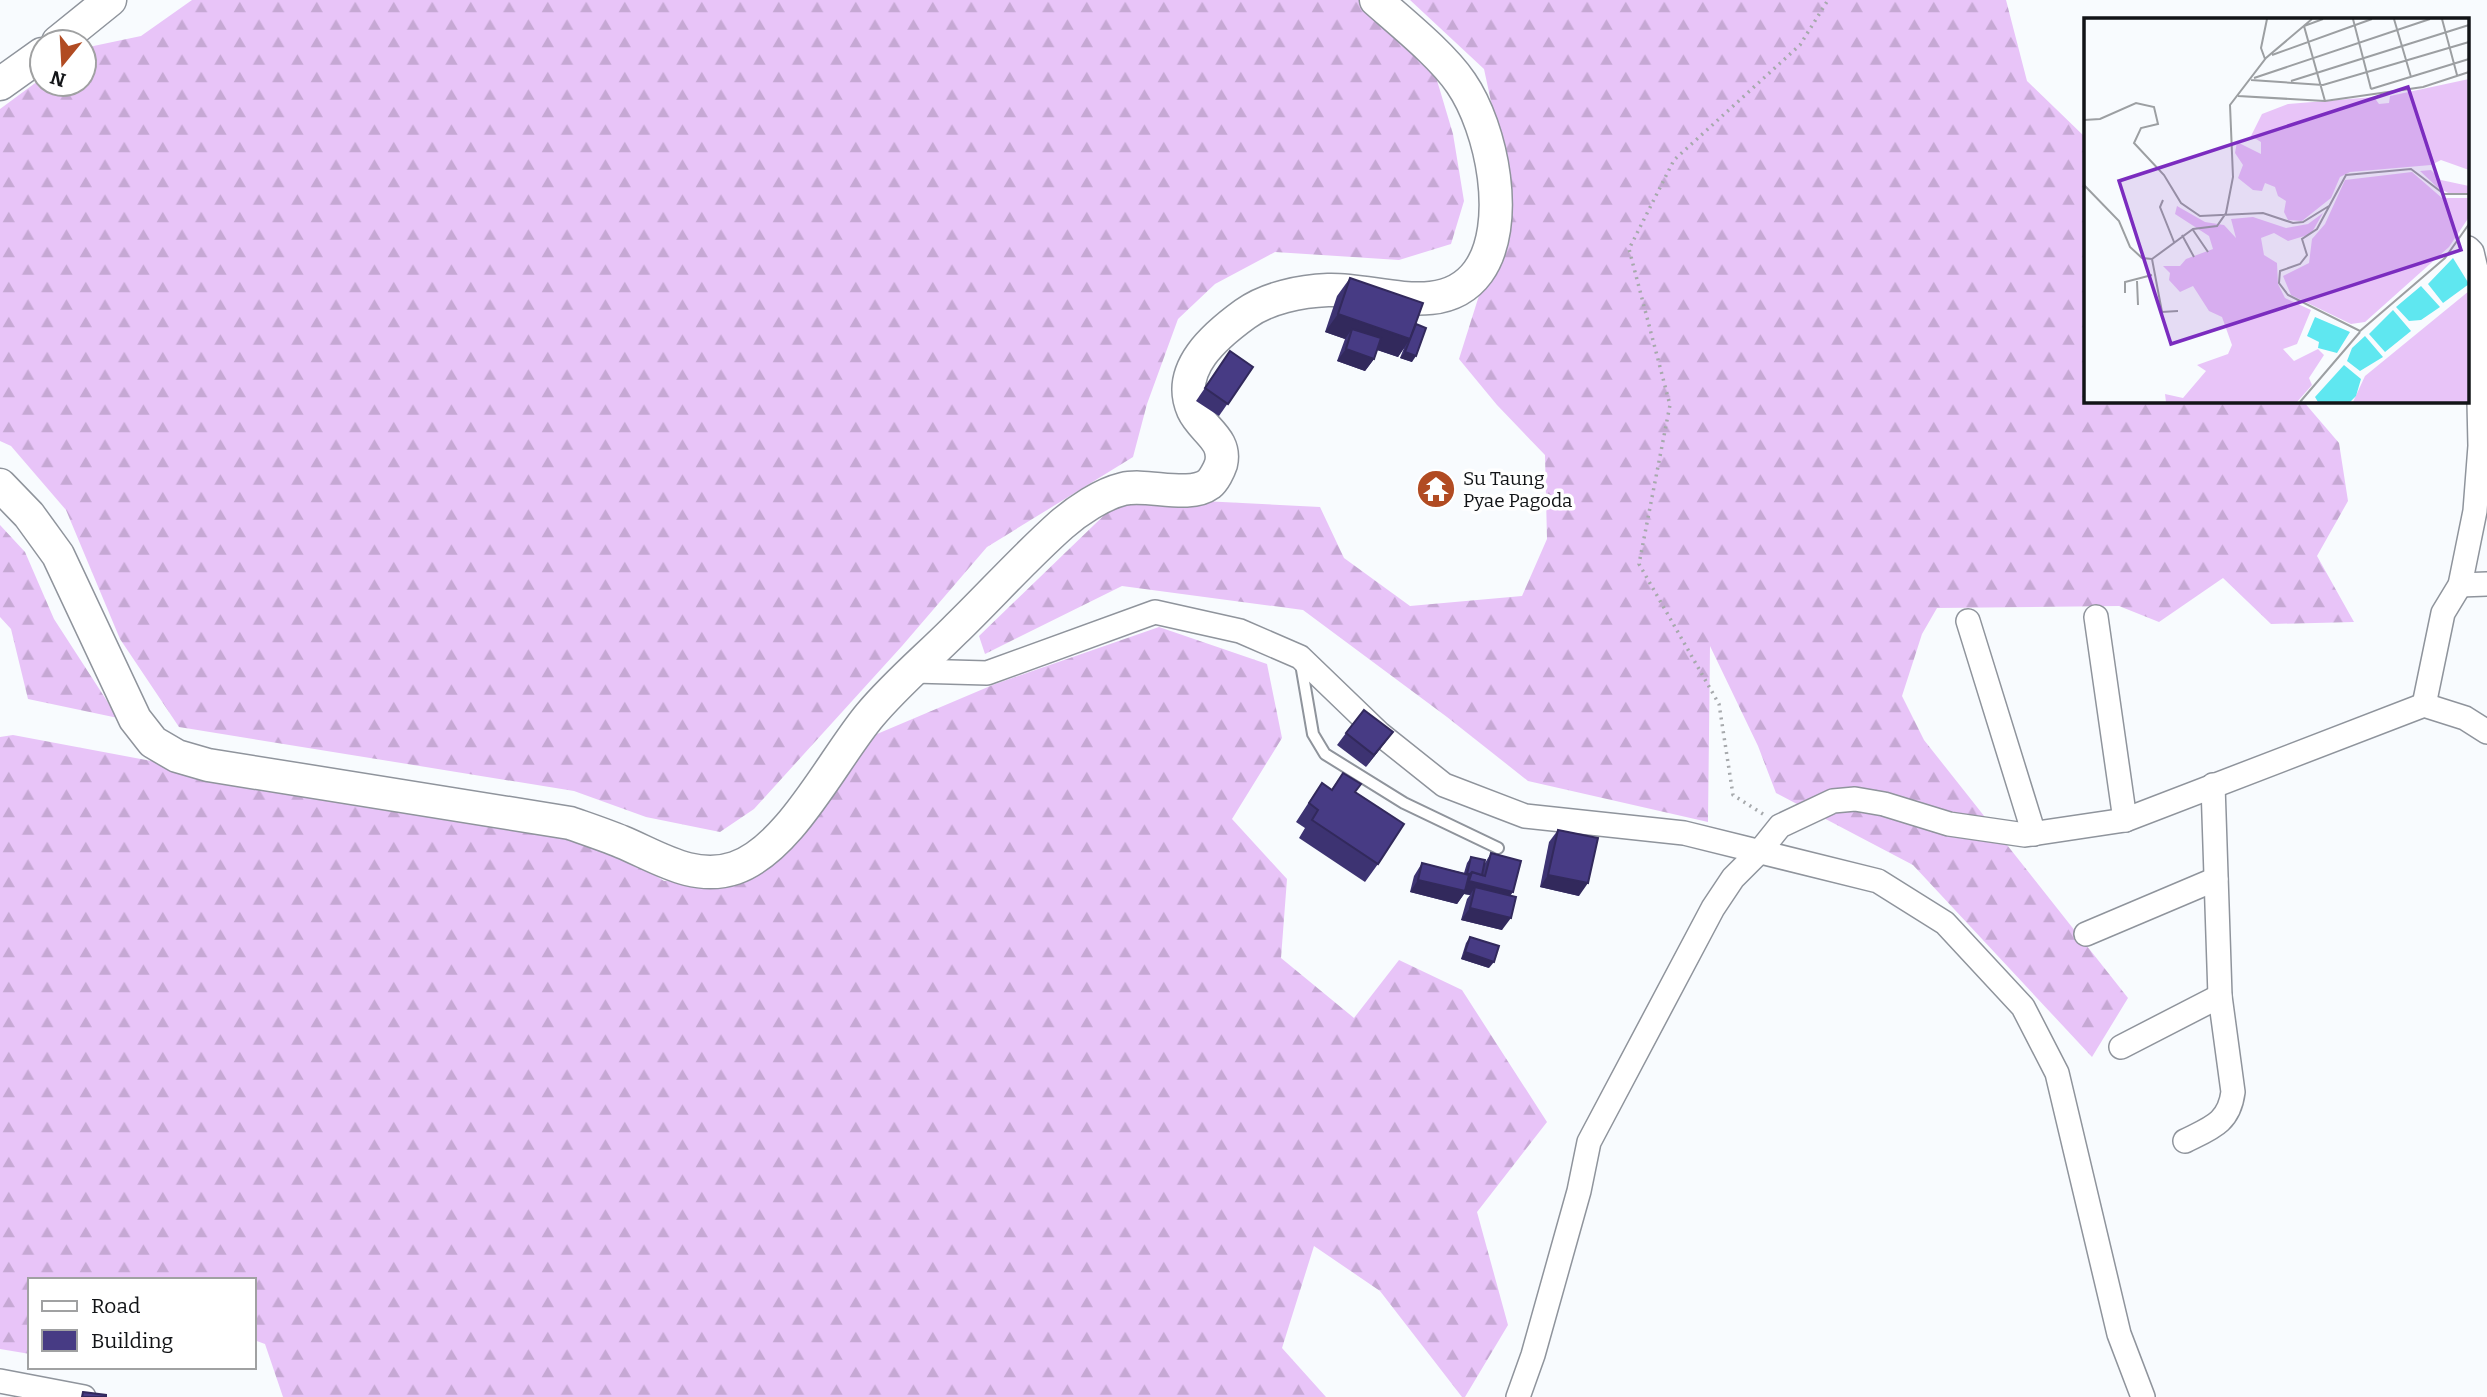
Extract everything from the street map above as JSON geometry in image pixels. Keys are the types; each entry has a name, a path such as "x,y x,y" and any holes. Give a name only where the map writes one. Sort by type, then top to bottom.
{"main road":[{"path":"75,28 110,0"},
{"path":"0,485 29,515 58,555 135,719 153,742 177,756 208,765 570,823 621,841 668,864 702,872 734,868 763,852 794,820 870,714 1063,523 1106,496 1123,489 1195,489 1209,484 1220,469 1223,454 1216,437 1194,412 1189,390 1194,369 1205,347 1249,311 1286,296 1329,290 1433,299 1457,290 1478,272 1492,240 1495,203 1493,166 1482,123 1461,82 1421,40 1376,0"},
{"path":"0,84 28,64"}],"street":[{"path":"2424,705 2443,613 2460,585 2475,511 2480,446 2476,269 2470,250"},
{"path":"2460,585 2487,584"},
{"path":"915,671 987,673 1155,612 1240,631 1300,657 1380,734 1444,785 1525,816 1684,833 1878,881 1945,923 2023,1007 2057,1073 2119,1334 2143,1397"},
{"path":"2096,617 2125,820"},
{"path":"1968,621 2034,834"},
{"path":"1518,1397 1533,1355 1576,1204 1589,1142 1713,908 1733,878 1760,851 1780,825 1833,801 1855,799 1884,804 1949,824 2034,834 2125,820 2424,705 2465,718 2487,732"},
{"path":"2185,1141 2219,1124 2231,1107 2232,1092 2220,996 2213,785"},
{"path":"2086,934 2216,879"},
{"path":"2121,1047 2220,996"},
{"path":"0,1381 84,1397"}],"lane":[{"path":"1300,657 1313,734 1325,754 1404,803 1498,848"}],"path":[{"path":"1780,825 1733,795 1719,704 1639,564 1670,405 1629,249 1674,160 1800,45 1828,0"}],"green space":[{"path":"192,0 1362,0 1436,77 1453,134 1464,201 1451,244 1399,260 1275,252 1215,284 1178,319 1147,404 1133,457 987,547 902,646 754,809 720,832 646,817 574,791 179,727 120,639 66,510 11,446 0,441 0,109 28,88 28,98 98,98 98,45 141,36"},
{"path":"1410,0 2006,0 2027,81 2084,136 2084,402 2304,402 2339,443 2348,501 2317,556 2354,622 2271,624 2223,578 2159,622 2119,606 1937,608 1922,634 1902,696 1924,740 2128,998 2092,1057 1913,865 1776,793 1758,746 1710,646 1708,822 1528,781 1303,610 1122,586 985,654 979,636 1123,497 1320,507 1344,558 1410,606 1522,596 1547,539 1545,455 1497,405 1459,359 1511,194 1484,69"},
{"path":"0,525 25,552 54,619 118,718 28,699 11,629 0,617"},
{"path":"1159,627 1267,664 1282,738 1232,819 1287,879 1281,958 1354,1018 1399,960 1462,990 1547,1122 1477,1212 1508,1325 1465,1397 1462,1397 1380,1291 1314,1246 1282,1348 1326,1397 283,1397 265,1344 256,1341 256,1278 28,1278 28,1354 0,1349 0,737 13,735 597,839 664,881 756,875 877,734 995,684"}],"building":[{"path":"1350,278 1423,303 1410,339 1338,314"},
{"path":"1416,324 1426,328 1416,356 1405,352"},
{"path":"1352,329 1381,338 1374,359 1346,349"},
{"path":"1230,351 1253,367 1228,404 1205,388"},
{"path":"1364,710 1393,732 1374,755 1346,733"},
{"path":"1343,773 1361,784 1355,792 1404,824 1378,864 1312,820 1318,810 1309,803 1322,783 1332,790"},
{"path":"1558,830 1598,838 1588,883 1548,875"},
{"path":"1491,853 1521,861 1513,892 1469,881 1472,872 1485,876"},
{"path":"1471,857 1485,860 1482,875 1472,872 1467,874"},
{"path":"1422,863 1469,875 1465,891 1418,880"},
{"path":"1475,887 1516,897 1511,918 1470,908"},
{"path":"1470,937 1499,946 1494,962 1465,952"},
{"path":"83,1392 106,1395 106,1397 82,1397"}],"place":[{"name":"Su Taung Pyae Pagoda","path":"1436,489"}]}
